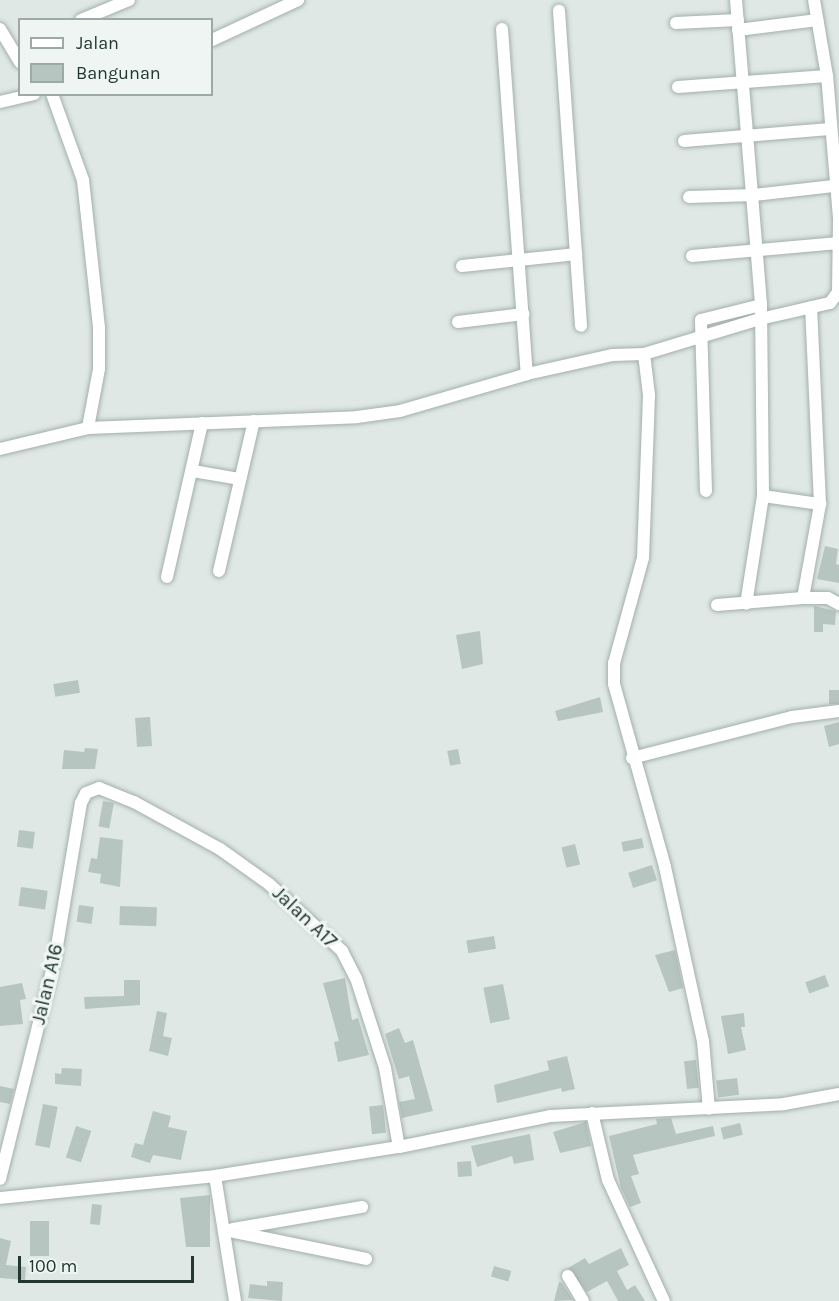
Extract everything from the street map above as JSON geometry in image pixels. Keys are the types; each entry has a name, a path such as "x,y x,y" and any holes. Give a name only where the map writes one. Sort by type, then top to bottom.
{"street":[{"path":"86,18 129,0"},
{"path":"213,40 298,0"},
{"path":"736,0 754,195 761,304 763,496 746,604"},
{"path":"0,449 88,428 357,417 400,411 526,374 613,355 644,354 760,319 836,300 839,218 833,186 826,76 814,0"},
{"path":"559,11 581,326"},
{"path":"676,23 738,25 817,20"},
{"path":"0,29 18,54"},
{"path":"502,29 524,314 526,374"},
{"path":"678,87 744,84 826,76"},
{"path":"0,102 29,96"},
{"path":"53,96 83,180 99,328 99,369 88,428"},
{"path":"684,141 830,129"},
{"path":"689,196 754,195 833,186"},
{"path":"692,256 838,243"},
{"path":"462,266 520,262 576,254"},
{"path":"706,490 699,338 703,317 761,304"},
{"path":"803,598 820,504 811,307"},
{"path":"458,322 524,314"},
{"path":"644,354 649,395 644,558 614,663 618,710 665,867 703,1041 709,1109"},
{"path":"219,572 254,421"},
{"path":"167,577 193,471 202,423"},
{"path":"193,471 240,479"},
{"path":"763,496 820,504"},
{"path":"717,605 803,598 828,598 839,604"},
{"path":"632,758 792,717 839,711"},
{"name":"Jalan A17","path":"90,790 109,790 220,849 269,884 342,951 356,978 385,1068 399,1147"},
{"name":"Jalan A16","path":"0,1179 55,958 81,803 90,790"},
{"path":"0,1198 215,1176 399,1147 550,1116 784,1104 839,1094"},
{"path":"592,1113 608,1180 664,1301"},
{"path":"215,1176 235,1301"},
{"path":"225,1230 362,1207"},
{"path":"225,1230 366,1259"},
{"path":"568,1276 583,1301"}],"building":[{"path":"825,546 838,549 836,564 839,565 839,583 817,579"},
{"path":"814,606 836,611 835,625 823,624 823,632 814,632"},
{"path":"480,631 483,664 462,669 456,635"},
{"path":"78,680 80,693 55,697 53,684"},
{"path":"829,690 839,690 839,704 829,704"},
{"path":"600,697 603,712 558,721 555,711"},
{"path":"150,717 152,746 137,747 135,718"},
{"path":"839,722 839,744 829,747 824,726"},
{"path":"85,748 98,749 95,769 62,769 64,750 84,752"},
{"path":"458,749 461,764 450,766 447,751"},
{"path":"103,801 114,803 109,829 98,827"},
{"path":"19,830 35,832 33,849 17,847"},
{"path":"100,837 123,840 120,887 100,883 101,874 88,872 91,858 97,859"},
{"path":"642,838 644,848 623,852 621,842"},
{"path":"575,844 580,864 566,868 561,847"},
{"path":"652,865 657,880 633,888 628,873"},
{"path":"21,887 48,891 45,910 18,906"},
{"path":"79,905 94,907 91,924 77,922"},
{"path":"120,906 157,907 156,926 119,925"},
{"path":"494,936 496,949 468,953 466,940"},
{"path":"675,950 683,988 669,992 655,955"},
{"path":"825,975 829,986 809,993 805,982"},
{"path":"345,978 352,1020 358,1018 369,1055 338,1062 334,1042 339,1041 323,983"},
{"path":"124,980 140,980 140,1005 85,1009 84,997 124,996"},
{"path":"22,983 26,999 20,1000 23,1024 0,1026 0,987"},
{"path":"503,984 510,1019 490,1023 483,988"},
{"path":"157,1011 167,1013 163,1036 172,1038 168,1056 149,1051"},
{"path":"744,1013 745,1027 741,1027 746,1050 728,1054 721,1016"},
{"path":"399,1028 405,1043 413,1040 433,1111 402,1118 399,1102 415,1099 409,1076 399,1079 385,1034"},
{"path":"567,1056 575,1089 562,1092 561,1088 497,1103 494,1085 549,1070 547,1061"},
{"path":"696,1060 699,1088 687,1089 684,1061"},
{"path":"62,1068 82,1069 81,1086 55,1084 55,1073 61,1074"},
{"path":"737,1078 739,1095 718,1097 716,1081"},
{"path":"0,1086 14,1089 10,1104 0,1102"},
{"path":"43,1104 58,1107 50,1148 35,1145"},
{"path":"383,1105 386,1133 372,1134 369,1106"},
{"path":"153,1111 171,1116 168,1127 187,1131 181,1160 153,1155 150,1163 131,1157 135,1143 143,1145"},
{"path":"671,1118 676,1134 713,1126 715,1136 633,1155 639,1174 631,1176 641,1203 630,1207 621,1188 609,1136 657,1124 656,1119"},
{"path":"586,1122 591,1146 560,1153 553,1132"},
{"path":"740,1123 743,1135 723,1139 721,1128"},
{"path":"76,1126 91,1131 81,1162 66,1157"},
{"path":"530,1134 534,1160 514,1164 512,1156 477,1167 471,1146"},
{"path":"471,1161 472,1176 458,1177 457,1162"},
{"path":"210,1195 210,1247 186,1247 180,1198"},
{"path":"92,1204 102,1205 100,1225 90,1224"},
{"path":"30,1221 49,1221 49,1256 30,1256"},
{"path":"0,1238 11,1241 6,1265 26,1267 25,1280 0,1278"},
{"path":"621,1248 629,1265 617,1271 627,1290 635,1285 645,1301 618,1301 607,1281 587,1292 568,1268 585,1258 589,1264"},
{"path":"494,1266 511,1271 508,1282 491,1277"},
{"path":"267,1281 283,1282 282,1301 248,1298 250,1284 267,1286"},
{"path":"559,1282 562,1283 573,1300 554,1301"}]}
